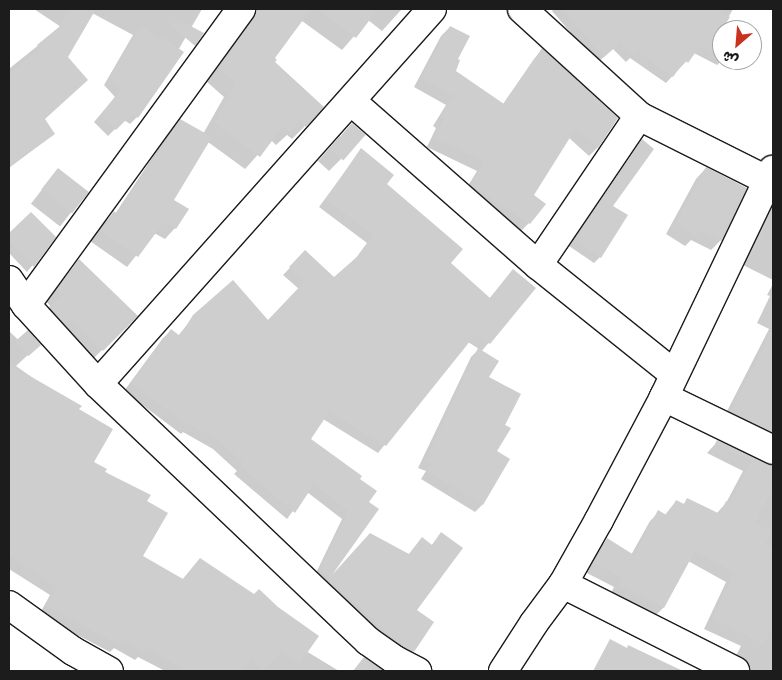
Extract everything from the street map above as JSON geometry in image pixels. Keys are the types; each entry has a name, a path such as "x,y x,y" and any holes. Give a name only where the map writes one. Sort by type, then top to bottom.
{"street":[{"path":"26,305 241,9"},
{"path":"98,384 432,9"},
{"path":"503,671 534,623 563,584 669,385 772,178 639,116 522,9"},
{"path":"351,101 538,265 669,385 773,450"},
{"path":"538,265 639,116"},
{"path":"9,280 26,305 98,384 368,641 395,660 417,671"},
{"path":"563,584 735,671"},
{"path":"9,605 73,651 109,671"}],"building":[{"path":"70,9 96,9 68,57 88,80 45,119 55,134 9,167 9,73 40,49 37,45 59,27"},
{"path":"256,9 311,9 275,58 277,60 275,62 324,107 306,127 300,122 291,133 283,126 260,157 214,123 236,83 218,67 254,18"},
{"path":"317,9 378,9 356,38"},
{"path":"561,9 716,9 730,17 728,20 712,20 712,53 700,46 688,63 685,60 673,77 638,52 634,56 620,43 604,57"},
{"path":"177,19 204,33 195,46 172,26"},
{"path":"141,26 160,40 162,37 184,52 138,118 132,114 116,130 101,115 121,89 110,77"},
{"path":"450,26 470,36 458,59 460,60 456,71 504,104 542,48 618,118 598,148 576,128 534,195 546,204 530,224 470,185 484,162 434,138 444,119 441,117 453,96 421,78"},
{"path":"180,119 212,137 174,200 189,209 176,229 164,222 138,257 100,230 114,211 117,214"},
{"path":"352,123 366,135 343,160 330,149"},
{"path":"642,139 654,149 613,206 628,215 601,258 574,239"},
{"path":"361,148 394,175 387,184 463,249 451,263 490,298 513,269 536,288 490,344 475,335 386,446 329,412 311,439 362,476 360,479 377,491 369,502 379,509 332,575 370,533 409,554 422,537 432,545 441,532 463,548 417,610 434,622 414,652 384,633 386,630 328,579 331,576 320,570 348,511 314,484 295,513 249,474 241,466 243,463 221,442 191,425 190,427 131,383 171,329 180,336 193,315 233,280 268,320 305,281 289,267 305,250 334,277 358,256 373,235 326,199"},
{"path":"706,167 747,188 722,241 700,230 697,236 675,224"},
{"path":"58,168 89,192 72,213 41,189"},
{"path":"773,206 773,210 752,256 750,255"},
{"path":"31,212 56,237 34,267 9,241 9,233"},
{"path":"79,259 138,316 103,351 69,319 64,324 49,307 61,296 56,290"},
{"path":"773,327 773,433 731,412"},
{"path":"28,330 41,345 28,356 15,341"},
{"path":"478,348 499,361 489,377 521,394 505,425 511,428 497,451 510,459 483,505 427,471 432,464 425,461"},
{"path":"9,364 82,406 79,409 113,429 94,462 107,469 105,472 151,495 147,501 168,513 143,556 183,579 200,558 254,594 259,589 278,607 319,636 300,663 281,652 263,671 251,659 242,671 187,671 146,649 144,653 122,640 119,645 46,606 57,587 9,555"},
{"path":"717,440 773,465 773,488 755,523 772,531 765,544 773,548 773,626 764,644 712,619 734,573 695,551 664,608 618,585 623,577 593,562 607,538 634,555 658,510 668,516 676,500 684,504 687,498 720,514 726,501 730,503 751,461 715,444"},
{"path":"610,639 627,648 628,645 683,671 593,671"},
{"path":"364,657 384,671 353,671"}]}
